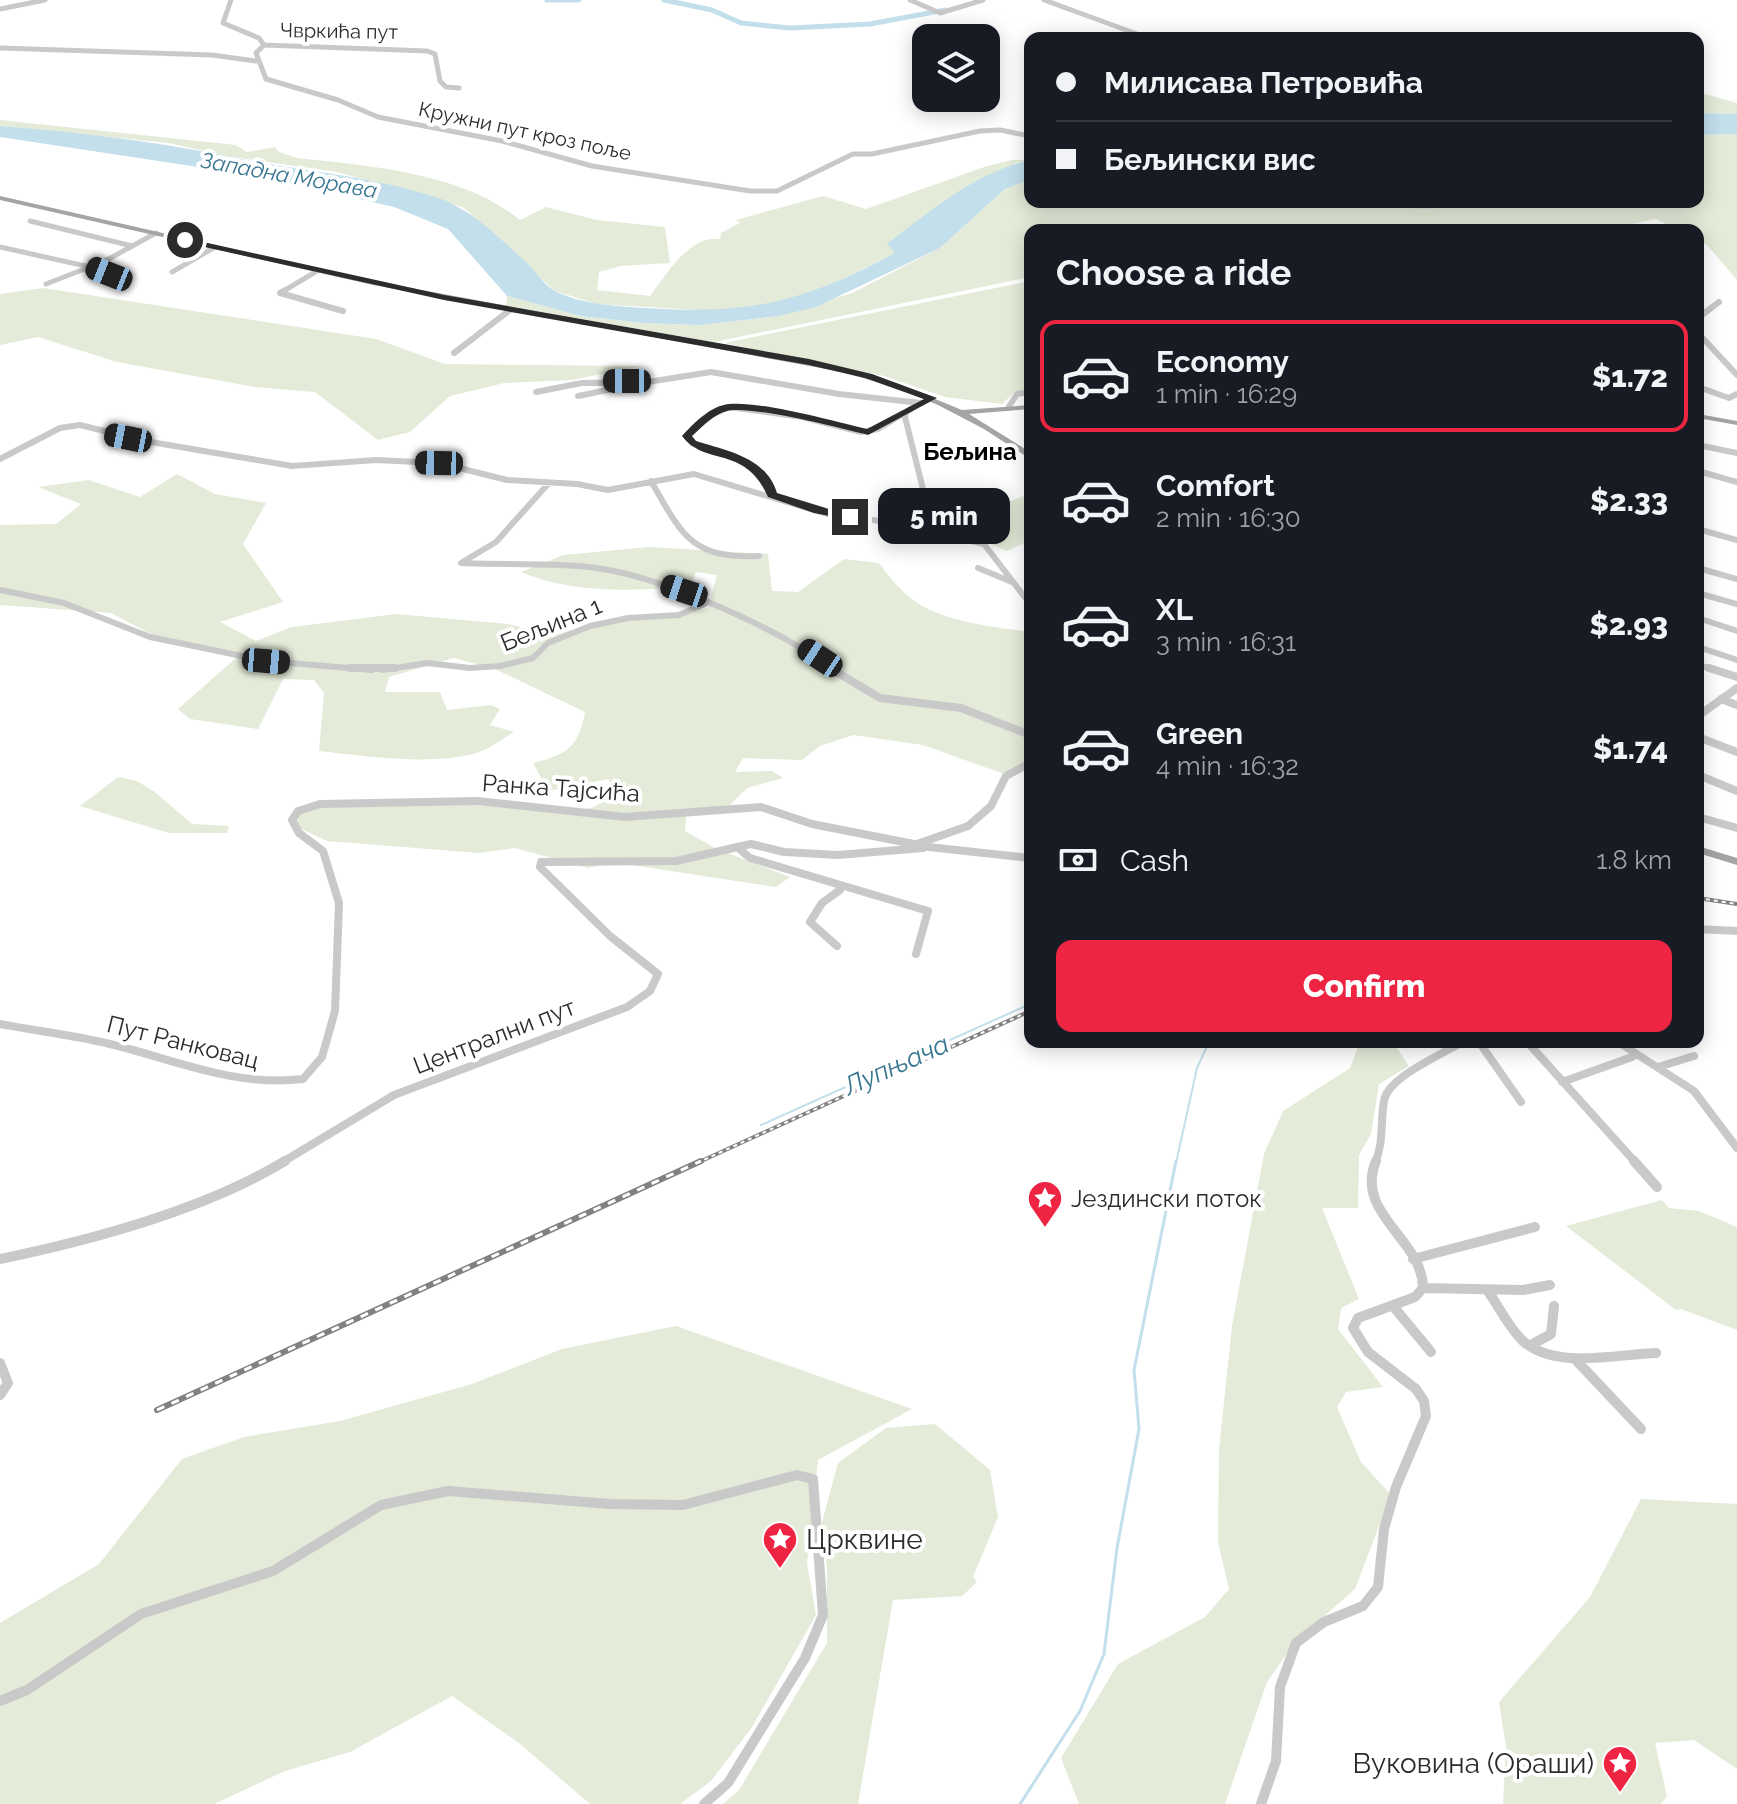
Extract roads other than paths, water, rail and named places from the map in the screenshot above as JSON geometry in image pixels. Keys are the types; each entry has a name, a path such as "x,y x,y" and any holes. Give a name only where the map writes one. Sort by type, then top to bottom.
{"main road":[{"path":"0,198 317,271 510,310 809,362 868,376 963,412 1024,452"},
{"path":"934,399 997,409"},
{"path":"963,412 1024,407"},
{"path":"1000,434 992,417 1008,408"},
{"path":"1704,417 1737,423"},
{"path":"1704,851 1737,862"}],"street":[{"path":"0,9 45,0"},
{"name":"Чвркића пут","path":"231,0 223,23 259,38 264,45 427,51 435,54 440,81 446,87 459,88"},
{"path":"910,0 935,11 983,0"},
{"path":"1044,0 1132,32"},
{"path":"0,48 204,54 256,61 256,53 264,45"},
{"name":"Кружни пут кроз поље","path":"256,61 266,79 338,100 378,117 502,141 592,166 750,191 777,191 853,154 872,154 980,131 1000,130 1024,135"},
{"path":"30,221 132,246"},
{"path":"46,284 90,267 156,233"},
{"path":"0,247 90,267 129,282"},
{"path":"172,272 215,247"},
{"path":"317,271 280,293 343,311"},
{"path":"1704,313 1719,302"},
{"path":"454,353 510,310"},
{"path":"1704,340 1737,375"},
{"path":"1729,368 1736,360"},
{"path":"578,396 711,372 839,394 921,403"},
{"path":"536,392 582,383 648,382"},
{"path":"1704,389 1729,398 1737,394"},
{"path":"1008,408 1017,394 1024,393"},
{"path":"772,495 769,484 748,461 692,443 687,436 710,415 729,407 802,417 861,432 878,429 921,403 934,399"},
{"path":"906,412 913,458 924,493 984,544 1024,596"},
{"path":"0,459 60,428 80,425 145,441 292,466 376,460 439,463 507,480 577,484 608,490 694,474 834,516 895,523 984,544"},
{"path":"1704,446 1737,453"},
{"path":"1704,473 1737,482"},
{"path":"651,481 672,519 698,550 729,559 759,556"},
{"name":"Бељина 1","path":"548,484 496,542 461,563 602,569 684,591 707,603"},
{"path":"1704,531 1737,540"},
{"path":"978,568 1013,582"},
{"path":"1704,570 1737,579"},
{"name":"Бељина 1","path":"0,590 64,603 150,637 228,654 379,671 427,663 470,668 521,662 533,658 538,648 552,640 582,629 624,618 681,614 707,603"},
{"path":"1704,595 1737,604"},
{"path":"707,603 807,649 833,671 880,698 961,708 1024,733"},
{"path":"1704,620 1737,631"},
{"path":"1704,649 1737,660"},
{"path":"1704,667 1737,677"},
{"path":"1704,712 1737,688"},
{"path":"1721,699 1737,705"},
{"path":"1704,739 1737,752"},
{"name":"Ранка Тајсића","path":"917,844 957,832 991,806 1006,776 1024,766"},
{"path":"1704,777 1737,791"},
{"name":"Ранка Тајсића","path":"295,813 320,804 371,801 477,801 637,817 761,807 812,824 929,847 1024,857"},
{"name":"Пут Ранковац","path":"0,1024 19,1030 110,1044 208,1073 268,1083 303,1079 322,1057 335,1011 339,903 323,851 292,825 295,813"},
{"path":"1704,819 1737,828"},
{"name":"Ранка Тајсића","path":"737,847 751,844 784,852 838,855 929,847"},
{"path":"737,847 750,858 928,911 922,924 923,942 916,954"},
{"name":"Централни пут","path":"0,1259 69,1245 244,1186 394,1095 627,1007 650,991 658,974 610,936 538,864 676,861 737,847"},
{"path":"837,946 810,922 822,903 840,890 839,885"},
{"path":"1704,929 1737,931"},
{"path":"1261,1804 1276,1761 1280,1687 1296,1643 1324,1622 1363,1606 1378,1587 1384,1529 1396,1487 1426,1416 1426,1405 1421,1394 1366,1349 1353,1332 1358,1318 1415,1297 1423,1288 1423,1279 1413,1259 1385,1220 1371,1193 1371,1173 1383,1143 1384,1100 1390,1085 1417,1072 1453,1048"},
{"path":"1483,1048 1521,1102"},
{"path":"1533,1048 1657,1187"},
{"path":"1624,1048 1632,1057 1658,1067 1688,1086 1710,1109 1737,1148"},
{"path":"1658,1067 1694,1056"},
{"path":"1562,1082 1632,1057"},
{"path":"1413,1259 1535,1227"},
{"path":"1423,1288 1487,1290 1550,1285"},
{"path":"1487,1290 1530,1345 1574,1358 1598,1359 1621,1352 1656,1353"},
{"path":"1393,1306 1431,1352"},
{"path":"1530,1345 1551,1334 1554,1306"},
{"path":"1574,1358 1641,1429"},
{"path":"0,1363 8,1383 0,1395"},
{"path":"0,1701 27,1690 141,1614 273,1571 381,1505 448,1491 610,1504 683,1505 797,1475 813,1479 823,1615 805,1658 728,1783 704,1804"}],"water":[{"path":"1704,113 1737,114 1737,134 1704,135"},
{"name":"Западна Морава","path":"0,126 86,134 358,178 409,190 448,202 473,216 557,292 590,302 683,310 746,307 804,294 895,253 887,244 972,183 1024,162 1024,182 1005,189 940,248 816,307 778,316 701,325 642,323 581,316 507,296 448,229 394,207 258,176 0,137"}],"waterway":[{"path":"547,0 579,0"},
{"path":"664,0 712,10 741,23 790,28 870,24 945,10"},
{"name":"Лупњача","path":"761,1125 1024,1007"},
{"path":"1176,1163 1197,1068 1206,1048"},
{"path":"1020,1804 1080,1711 1104,1654 1117,1548 1139,1429 1134,1370 1176,1161"}],"railway":[{"path":"1704,899 1737,904"},
{"path":"697,1163 1024,1014"},
{"path":"157,1410 701,1161"}],"place":[{"name":"Јездински поток","path":"1045,1229"},
{"name":"Црквине","path":"780,1570"},
{"name":"Вуковина (Ораши)","path":"1620,1794"}],"district":[{"name":"Бељина","path":"970,451"}]}
